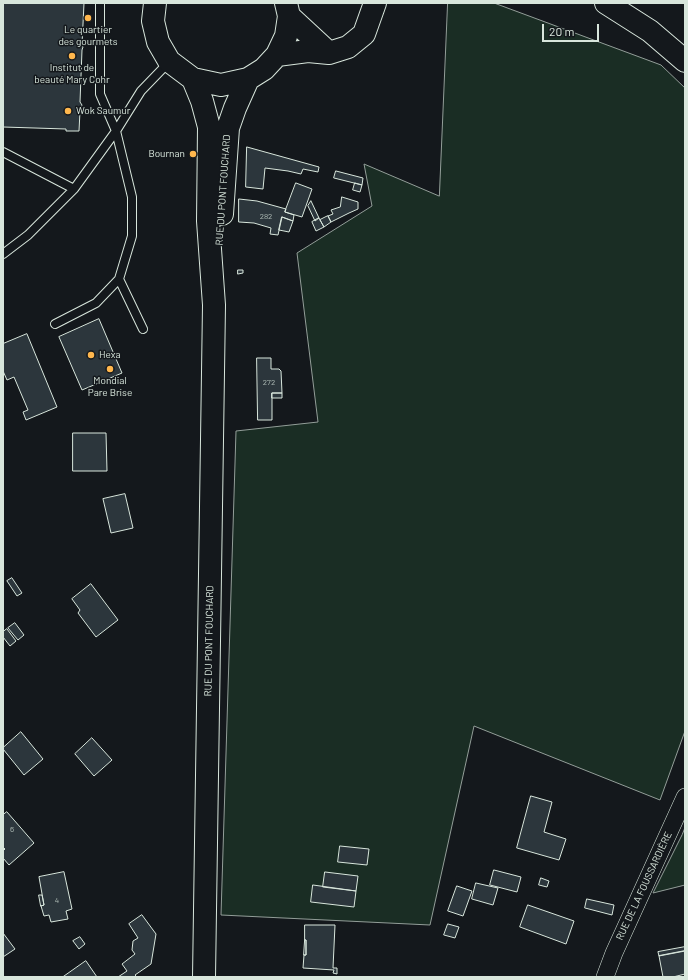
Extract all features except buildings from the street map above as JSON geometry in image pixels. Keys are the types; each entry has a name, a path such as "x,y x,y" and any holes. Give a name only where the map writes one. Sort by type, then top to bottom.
{"main road":[{"path":"155,3 153,21 158,42 169,61 193,79 221,85 248,79 264,69 277,55 286,36 288,9"},
{"path":"277,55 308,50 329,53 348,47 364,34 375,3"},
{"path":"606,3 650,31 685,61"},
{"path":"288,9 329,53"},
{"name":"RUE DU PONT FOUCHARD","path":"193,79 202,101 209,128 208,221 214,305"},
{"name":"RUE DU PONT FOUCHARD","path":"204,977 214,305 228,128 248,79"}],"street":[{"name":"RUE DE LA FOUSSARDIÈRE","path":"605,977 614,953 685,797"}],"lane":[{"path":"55,324 96,303 119,279 132,236 132,197 116,131 100,94 100,3"},
{"path":"3,254 28,235 74,189 116,131 140,90 169,61"},
{"path":"3,152 74,189"},
{"path":"119,279 143,329"}],"green space":[{"path":"448,3 494,3 661,65 685,88 685,731 660,800 474,726 430,925 221,915 236,431 318,422 297,253 372,206 364,164 439,196"},
{"path":"685,828 685,885 653,893 682,835"}],"place":[{"name":"Le quartier des gourmets","path":"88,18"},
{"name":"Institut de beauté Mary Cohr","path":"72,56"},
{"name":"Wok Saumur","path":"68,111"},
{"name":"Bournan","path":"193,154"},
{"name":"Hexa","path":"91,355"},
{"name":"Mondial Pare Brise","path":"110,369"}]}
